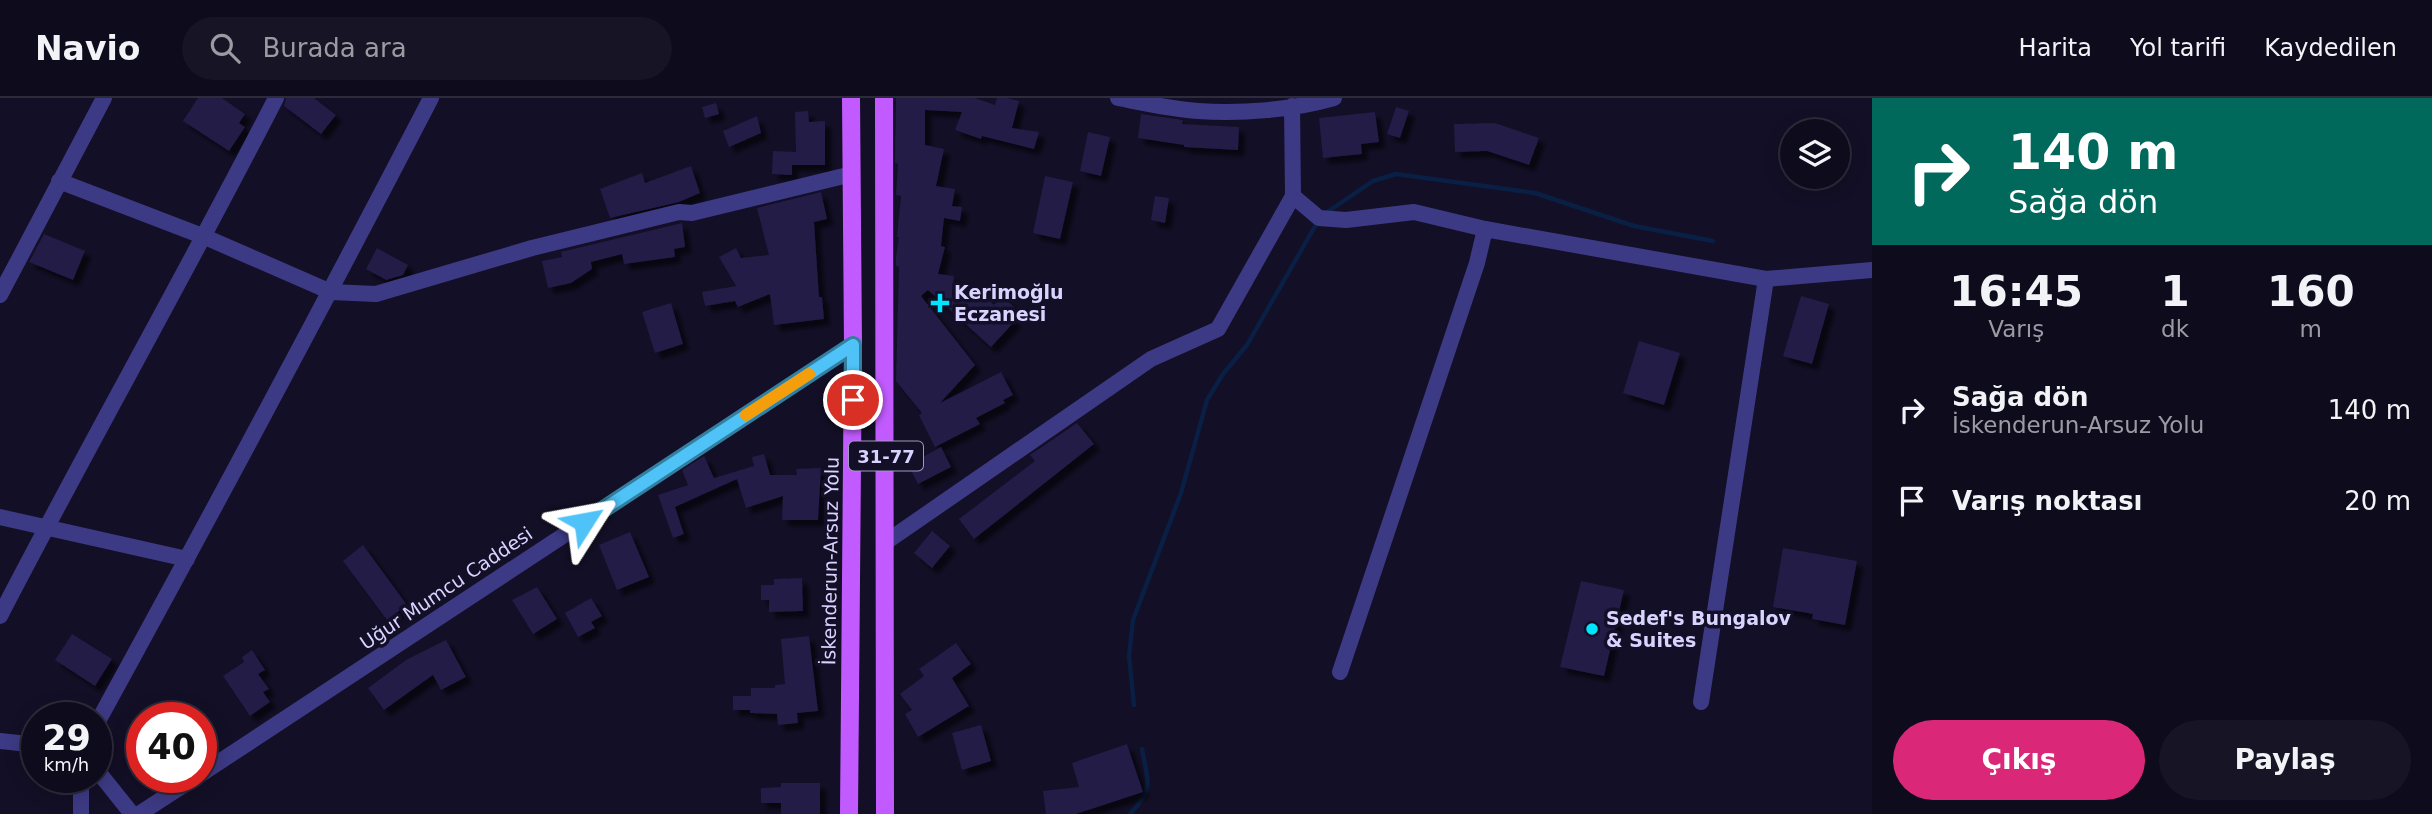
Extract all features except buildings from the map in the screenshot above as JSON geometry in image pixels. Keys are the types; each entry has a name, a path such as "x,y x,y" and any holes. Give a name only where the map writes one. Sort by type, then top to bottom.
{"main road":[{"name":"İskenderun-Arsuz Yolu","path":"849,814 853,345 851,98"},
{"name":"31-77","path":"884,98 885,814"}],"street":[{"path":"0,295 104,98"},
{"path":"0,616 45,528 205,237 276,98"},
{"path":"109,702 331,292 431,98"},
{"path":"1118,98 1159,102 1199,111 1261,110 1326,99"},
{"path":"886,542 1151,359 1218,329 1293,196 1292,106"},
{"path":"59,181 205,237 331,292 376,294 532,248 852,174"},
{"path":"1293,196 1320,218 1346,220 1414,212 1485,229 1766,279 1872,270"},
{"path":"1340,672 1477,264 1485,229"},
{"path":"1701,702 1766,279"},
{"name":"Uğur Mumcu Caddesi","path":"217,763 853,345"},
{"path":"0,517 187,559"},
{"path":"0,741 21,743"},
{"path":"112,789 132,814"},
{"path":"80,814 81,793"},
{"path":"139,814 172,793"}],"waterway":[{"path":"1323,215 1373,181 1396,174 1535,193 1634,226 1713,241"},
{"path":"1134,705 1129,656 1133,620 1181,493 1207,400 1223,374 1247,345 1318,221"},
{"path":"1130,814 1146,791 1142,749"}],"slow traffic":[{"path":"746,415 809,374"}],"place":[{"name":"Kerimoğlu Eczanesi","path":"940,303"},
{"name":"Sedef's Bungalov & Suites","path":"1592,629"}],"route":[{"path":"584,522 853,345 853,400"}]}
